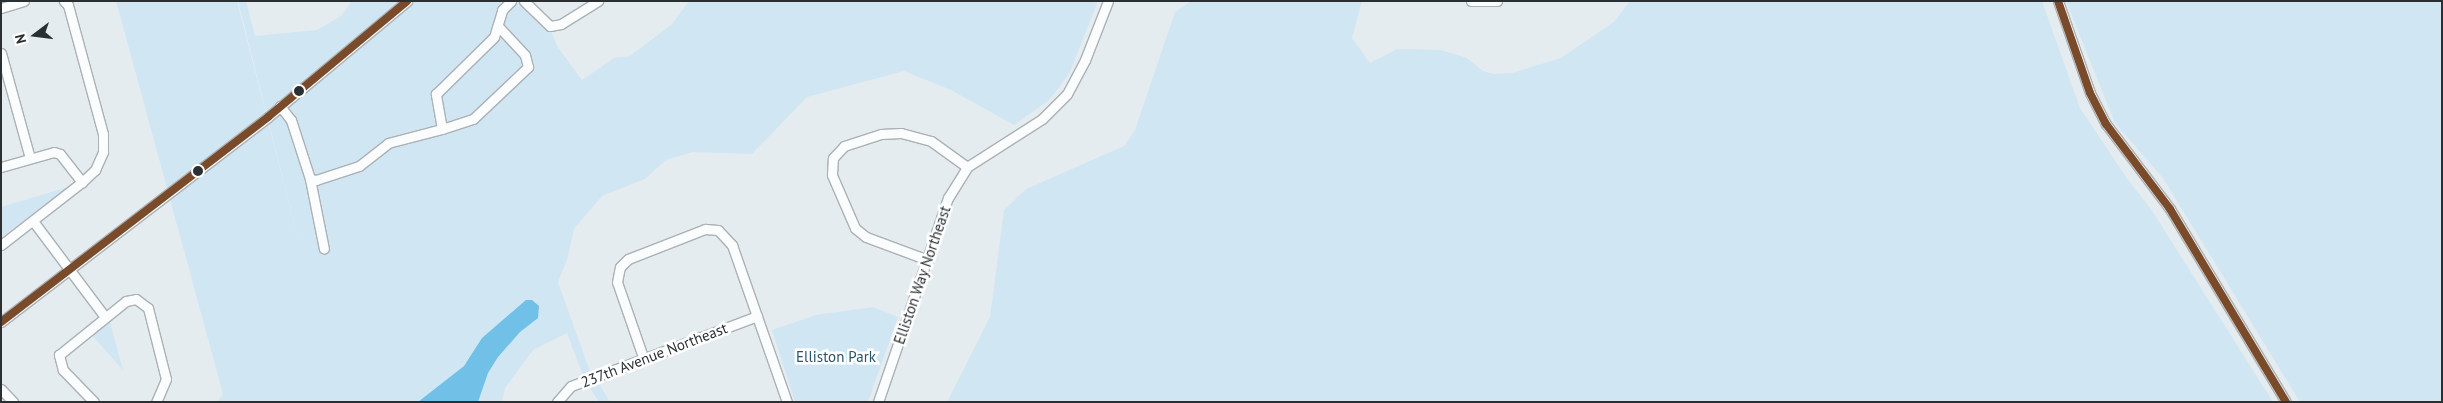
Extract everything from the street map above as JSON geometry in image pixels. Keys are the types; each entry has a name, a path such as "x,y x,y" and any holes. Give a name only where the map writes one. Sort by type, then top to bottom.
{"street":[{"path":"1,8 24,1"},
{"path":"1,245 82,182 101,159 103,134 68,5 64,1"},
{"path":"1,322 280,106 407,1"},
{"path":"442,129 436,94 494,37 502,10 511,1"},
{"path":"524,1 550,26 561,24 598,1"},
{"name":"Elliston Way Northeast","path":"878,402 928,260 943,208 967,167 1055,108 1076,78 1108,1"},
{"path":"1471,1 1497,1"},
{"path":"2058,1 2090,93 2106,124 2170,209 2286,402"},
{"path":"310,179 316,180 359,166 388,143 473,119 528,67 525,55 498,26"},
{"path":"1,53 5,86 30,158"},
{"path":"280,106 291,120 310,179 324,249"},
{"path":"928,260 866,237 855,228 832,175 833,158 844,146 881,134 901,133 931,141 967,167"},
{"path":"1,166 30,158 60,154 82,182"},
{"path":"33,221 105,317"},
{"path":"644,358 617,282 619,270 628,260 706,229 718,230 731,241 787,402"},
{"path":"94,402 63,370 58,360 62,350 129,300 139,299 146,304 166,379 156,402"},
{"name":"237th Avenue Northeast","path":"557,402 572,386 757,316"},
{"path":"1,389 13,402"}],"green space":[{"path":"116,1 237,1 308,278 238,1 246,1 255,36 317,30 341,16 352,1 524,1 548,24 557,46 582,80 614,58 630,56 672,24 689,1 1098,1 1070,72 1048,101 1014,125 951,90 904,71 807,97 752,154 693,152 666,160 645,179 602,196 574,229 567,260 558,282 592,377 595,377 610,402 599,402 585,381 567,333 533,350 505,388 502,402 217,402 223,394"},
{"path":"1191,1 1362,1 1352,38 1370,63 1397,49 1441,50 1467,58 1483,71 1494,74 1512,73 1561,58 1615,21 1630,1 2042,1 2080,108 2128,180 2151,209 2273,402 947,402 990,317 1004,210 1026,189 1124,146 1135,130 1175,12"},
{"path":"2066,1 2442,1 2442,402 2300,402 2163,178 2115,123"},
{"path":"68,187 3,236 1,234 1,207"},
{"name":"Elliston Park","path":"873,307 898,317 868,402 795,402 772,330 816,315"},
{"path":"108,315 123,370 88,331"}],"water":[{"path":"526,300 532,300 539,306 538,318 520,332 498,357 488,373 478,402 418,402 464,366 482,338"}],"transit line":[{"path":"1,322 268,117 407,1"},
{"path":"2058,1 2090,93 2106,124 2170,209 2286,402"}]}
